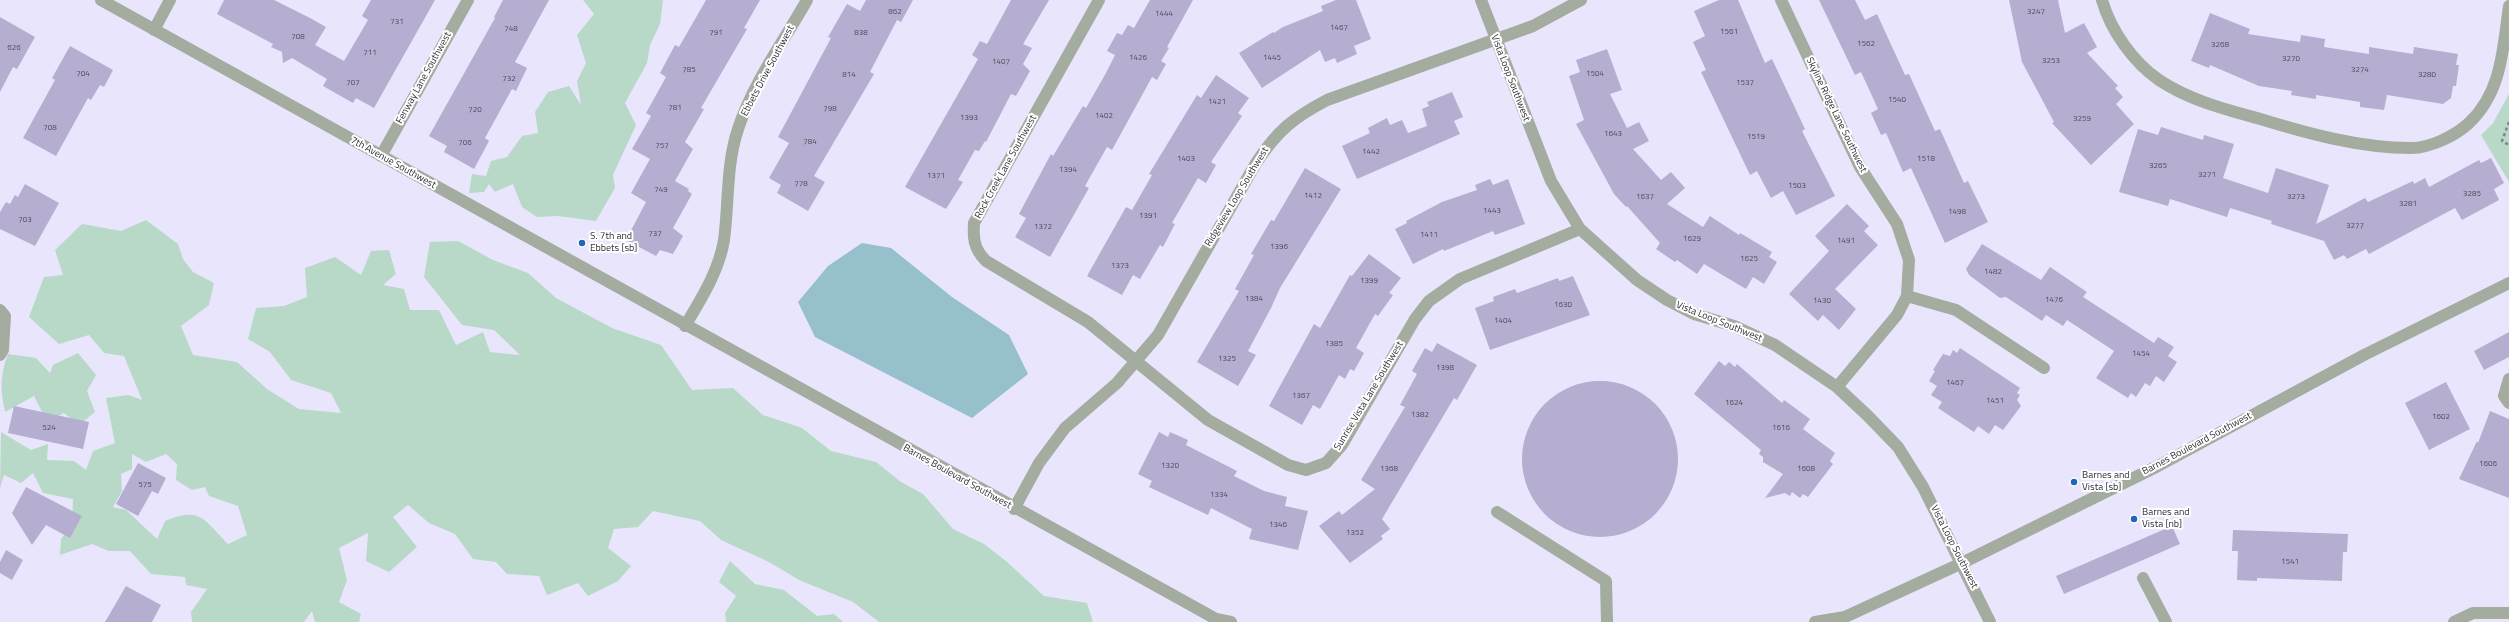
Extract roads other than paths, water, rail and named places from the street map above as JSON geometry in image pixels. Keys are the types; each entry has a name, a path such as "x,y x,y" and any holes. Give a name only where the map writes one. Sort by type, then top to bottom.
{"street":[{"name":"7th Avenue Southwest","path":"101,0 685,326"},
{"path":"154,30 170,0"},
{"name":"Fenway Lane Southwest","path":"381,156 468,0"},
{"name":"Ebbets Drive Southwest","path":"685,326 716,266 724,241 731,157 738,128 751,98 807,0"},
{"name":"Rock Creek Lane Southwest","path":"1099,0 974,223 973,238 977,251 986,261 1088,322 1135,362"},
{"name":"Vista Loop Southwest","path":"1481,0 1495,40 1551,181 1580,229 1637,280 1667,300 1694,314 1734,326 1775,345 1837,386 1898,447 1923,486 1990,622"},
{"name":"Ridgeview Loop Southwest","path":"1014,508 1039,463 1065,428 1117,383 1158,334 1256,163 1272,138 1296,117 1327,100 1534,26 1581,0"},
{"name":"Skyline Ridge Lane Southwest","path":"1781,0 1860,167 1897,224 1909,260 1908,296 1897,315 1837,386"},
{"path":"2102,0 2106,12 2127,49 2158,79 2178,92 2222,109 2292,130 2371,144 2412,148 2433,144 2452,135 2468,124 2482,107 2494,86 2500,70 2509,6"},
{"name":"Sunrise Vista Lane Southwest","path":"1135,362 1208,420 1288,465 1306,470 1326,463 1342,445 1414,319 1429,301 1460,279 1580,229"},
{"name":"Barnes Boulevard Southwest","path":"1815,622 1845,617 1962,563 2158,466 2364,355 2509,283"},
{"path":"1908,296 1956,310 2044,368"},
{"path":"0,355 3,350 2,313"},
{"name":"Barnes Boulevard Southwest","path":"685,326 1216,620 1231,622"},
{"path":"2509,379 2504,396 2509,403"},
{"path":"1497,512 1606,581 1607,622"},
{"path":"2144,578 2166,622"},
{"path":"2454,622 2473,614 2509,613"}],"place":[{"name":"S. 7th and Ebbets [sb]","path":"582,243"},
{"name":"Barnes and Vista [sb]","path":"2074,482"},
{"name":"Barnes and Vista [nb]","path":"2134,519"}]}
